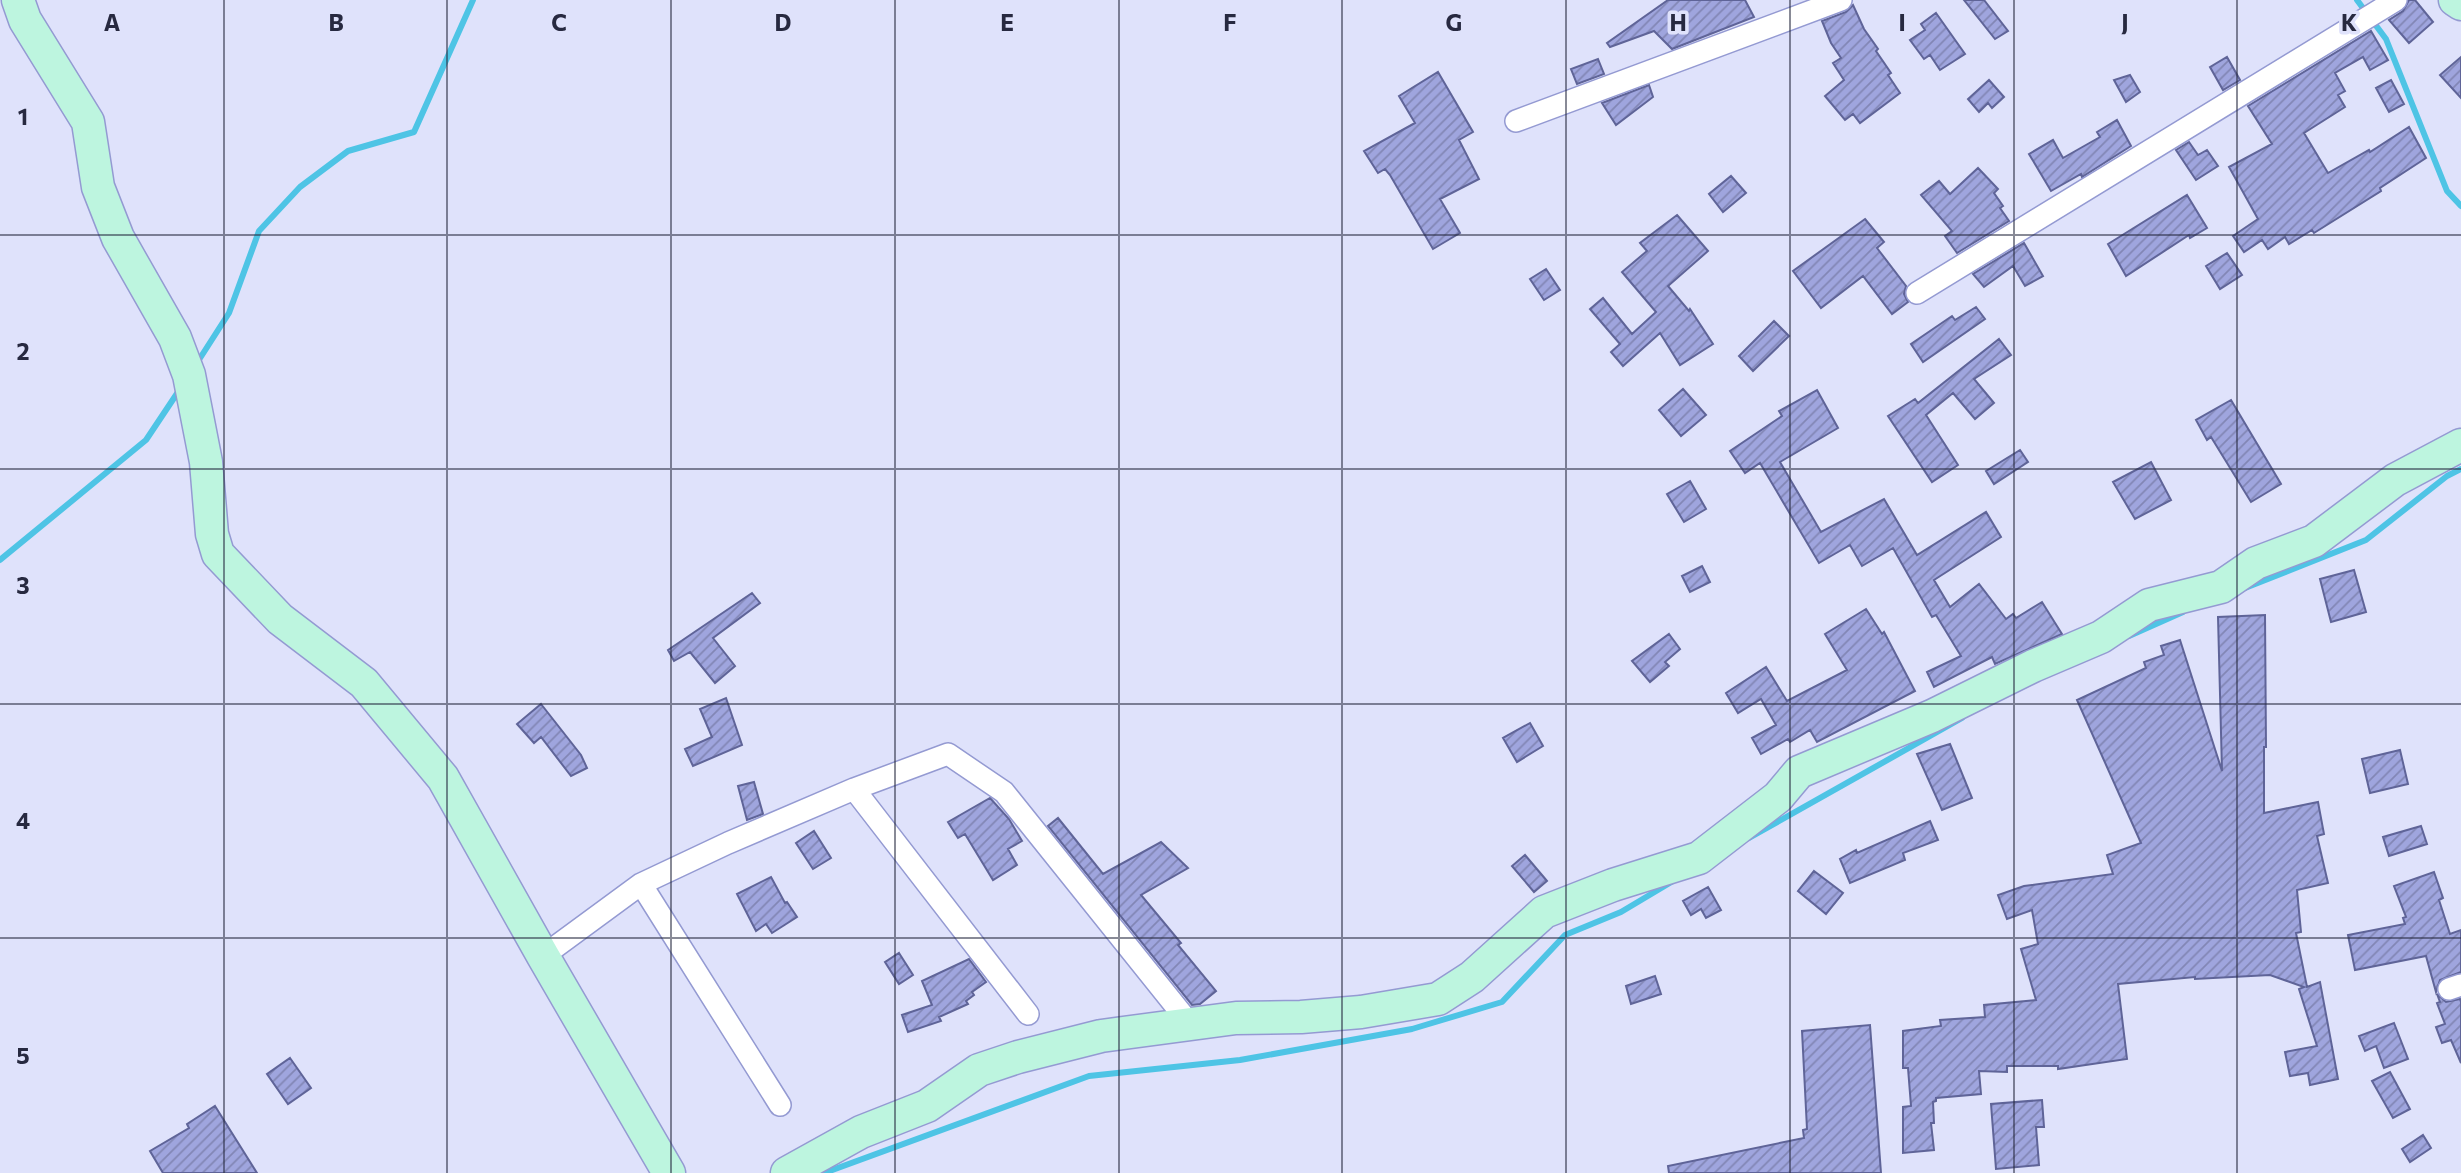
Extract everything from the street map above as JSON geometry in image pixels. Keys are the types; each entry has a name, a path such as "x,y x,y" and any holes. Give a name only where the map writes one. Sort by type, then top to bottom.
{"street":[{"path":"18,0 25,20 88,122 98,187 118,238 175,338 189,375 206,462 212,534 218,554 280,619 364,682 443,778 669,1173"},
{"path":"1516,121 1841,0"},
{"path":"1917,293 2396,0"},
{"path":"2455,0 2461,4"},
{"path":"787,1173 861,1132 927,1105 979,1070 1018,1057 1101,1036 1236,1018 1301,1017 1361,1012 1438,999 1472,977 1544,912 1613,885 1699,858 1778,796 1799,772 1932,716 2033,666 2101,637 2149,605 2221,587 2256,563 2314,541 2395,480 2461,444"},
{"path":"543,956 640,884 854,789 948,754 1004,792 1190,1024"},
{"path":"854,789 1028,1014"},
{"path":"640,884 780,1105"}],"building":[{"path":"1668,0 1745,0 1754,17 1672,49 1654,31 1610,47 1607,43"},
{"path":"1964,0 1984,0 2008,31 1995,39"},
{"path":"2409,0 2415,0 2433,22 2409,43 2389,20 2403,11"},
{"path":"1853,5 1864,29 1878,49 1876,51 1891,73 1888,75 1900,93 1860,123 1853,114 1845,120 1825,96 1844,80 1833,63 1841,58 1822,21 1846,12"},
{"path":"1936,13 1965,54 1940,70 1930,55 1924,59 1910,40 1925,30 1921,24"},
{"path":"2371,31 2388,60 2370,70 2363,57 2335,73 2345,91 2338,95 2345,107 2304,133 2328,173 2369,150 2370,152 2409,127 2426,158 2380,188 2381,191 2314,233 2312,230 2289,244 2285,237 2268,249 2262,240 2244,252 2233,236 2258,219 2229,167 2272,144 2248,106"},
{"path":"2227,57 2240,80 2223,90 2210,67"},
{"path":"2461,57 2461,98 2440,75"},
{"path":"1598,59 1604,74 1577,84 1571,69"},
{"path":"1438,72 1473,132 1459,140 1479,179 1440,199 1460,233 1433,249 1390,175 1385,169 1378,173 1364,151 1415,123 1399,96"},
{"path":"2130,75 2140,92 2126,102 2114,80"},
{"path":"1989,80 2004,97 1992,108 1988,103 1979,112 1968,99"},
{"path":"2391,80 2404,104 2389,112 2376,88"},
{"path":"1649,85 1653,97 1616,125 1602,103"},
{"path":"2117,120 2131,146 2082,177 2081,174 2051,191 2029,154 2053,140 2063,158 2100,137 2097,132"},
{"path":"2189,142 2198,155 2207,150 2218,166 2196,180 2176,150"},
{"path":"1978,168 1998,189 1994,193 2009,221 1957,253 1945,236 1952,231 1921,195 1939,181 1950,194"},
{"path":"1731,176 1746,193 1723,212 1709,194"},
{"path":"2187,195 2207,228 2190,238 2189,235 2126,276 2108,244"},
{"path":"1677,215 1708,251 1668,286 1689,311 1690,309 1713,344 1680,365 1660,333 1623,366 1611,352 1620,344 1590,309 1603,298 1632,334 1656,312 1622,272 1647,251 1640,243"},
{"path":"1865,219 1884,242 1877,248 1906,286 1904,294 1908,302 1892,314 1863,276 1821,308 1793,271"},
{"path":"2024,243 2043,276 2025,286 2013,266 1984,287 1973,274"},
{"path":"2227,253 2242,275 2220,289 2206,266"},
{"path":"1546,269 1560,290 1544,300 1530,279"},
{"path":"1976,307 1985,319 1923,362 1911,344 1952,316 1955,320"},
{"path":"1774,321 1789,336 1753,371 1739,356"},
{"path":"1999,339 2011,355 1974,379 1994,403 1975,419 1953,393 1926,415 1958,465 1932,482 1888,416 1915,399 1918,403"},
{"path":"1683,389 1706,415 1681,436 1659,410"},
{"path":"1817,390 1838,428 1780,462 1821,532 1884,499 1917,555 1986,512 2001,537 1934,580 1950,607 1979,584 2006,619 2013,614 2016,618 2042,602 2062,634 1995,664 1992,657 1934,687 1927,672 1961,656 1936,615 1932,617 1893,548 1862,566 1850,545 1819,563 1760,463 1745,473 1730,451 1782,416 1779,411"},
{"path":"2231,400 2281,484 2251,502 2211,437 2207,440 2196,420"},
{"path":"2020,450 2028,462 1994,484 1986,471"},
{"path":"2151,462 2171,500 2135,519 2113,482"},
{"path":"1690,481 1706,509 1684,522 1667,494"},
{"path":"1702,566 1710,582 1690,592 1682,576"},
{"path":"2354,570 2366,612 2331,622 2320,579"},
{"path":"752,593 760,603 713,638 735,666 715,683 690,652 674,661 668,650"},
{"path":"1866,609 1882,634 1884,632 1915,691 1817,742 1810,730 1761,754 1752,738 1776,725 1761,699 1738,713 1726,693 1766,667 1787,701 1847,670 1825,634"},
{"path":"2265,615 2264,813 2318,802 2324,834 2317,836 2328,883 2297,890 2301,932 2296,933 2307,987 2320,982 2338,1079 2310,1085 2308,1073 2290,1076 2285,1052 2317,1046 2299,989 2304,987 2270,975 2195,977 2118,984 2127,1059 2058,1069 2058,1066 2007,1066 2007,1072 1979,1071 1981,1094 1936,1098 1933,1102 1934,1123 1931,1123 1934,1150 1903,1153 1903,1107 1911,1106 1908,1068 1903,1068 1903,1031 1941,1026 1940,1020 1985,1017 1984,1005 2036,1000 2021,949 2038,944 2032,910 2007,919 1998,895 2024,886 2113,874 2107,855 2141,843 2077,700 2146,668 2144,662 2164,655 2161,646 2180,640 2222,771 2218,617"},
{"path":"1669,634 1680,649 1665,662 1669,666 1650,682 1632,661"},
{"path":"726,698 742,745 693,766 685,749 712,737 700,709"},
{"path":"541,704 581,755 587,768 571,776 541,737 534,743 517,724"},
{"path":"1530,723 1543,746 1517,762 1503,738"},
{"path":"1950,744 1972,798 1942,810 1917,754"},
{"path":"2400,750 2408,784 2370,793 2362,759"},
{"path":"754,782 763,814 747,820 738,786"},
{"path":"990,798 1009,819 1022,841 1008,849 1017,865 993,880 965,834 958,838 948,822"},
{"path":"1058,818 1103,874 1161,842 1188,868 1141,895 1216,991 1200,1004 1192,1005 1048,826"},
{"path":"1930,821 1938,840 1903,853 1905,860 1850,883 1840,859"},
{"path":"2421,826 2427,844 2389,856 2383,837"},
{"path":"814,831 831,858 813,869 796,843"},
{"path":"1525,855 1547,881 1534,892 1512,866"},
{"path":"1814,871 1843,893 1826,914 1798,891"},
{"path":"2434,872 2443,898 2439,900 2450,934 2461,930 2461,972 2440,980 2436,992 2426,956 2355,970 2348,935 2405,924 2403,918 2406,917 2394,886"},
{"path":"771,877 785,903 787,902 797,917 772,933 766,924 756,931 737,894"},
{"path":"1708,887 1721,910 1706,918 1701,909 1691,915 1683,901"},
{"path":"899,953 913,975 899,984 885,962"},
{"path":"969,959 986,982 972,992 974,995 966,1001 968,1004 939,1017 941,1021 908,1032 902,1015 932,1005 922,981"},
{"path":"1655,976 1661,994 1631,1004 1626,986"},
{"path":"2437,994 2446,1002 2460,999 2461,1063 2451,1040 2442,1043 2436,1027 2445,1024 2437,1003 2440,1002"},
{"path":"2394,1023 2408,1059 2384,1068 2376,1046 2365,1051 2359,1036"},
{"path":"1870,1025 1881,1173 1669,1173 1668,1166 1804,1138 1803,1130 1807,1129 1802,1031"},
{"path":"290,1058 311,1088 288,1104 267,1074"},
{"path":"2390,1072 2410,1109 2393,1118 2372,1081"},
{"path":"2042,1100 2044,1127 2036,1127 2039,1165 1996,1169 1991,1104"},
{"path":"215,1106 257,1173 163,1173 150,1151 189,1128 187,1124"},
{"path":"2423,1135 2431,1148 2410,1162 2402,1149"}],"waterway":[{"path":"195,366 229,313 259,231 300,187 348,151 414,132 473,0"},
{"path":"2357,0 2386,39 2447,191 2461,206"},
{"path":"0,560 146,440 180,389"},
{"path":"2245,588 2366,540 2447,476 2461,469"},
{"path":"2129,636 2183,612"},
{"path":"1749,838 1962,718"},
{"path":"824,1173 1089,1076 1240,1060 1412,1029 1502,1002 1565,935 1621,912 1673,881"}]}
